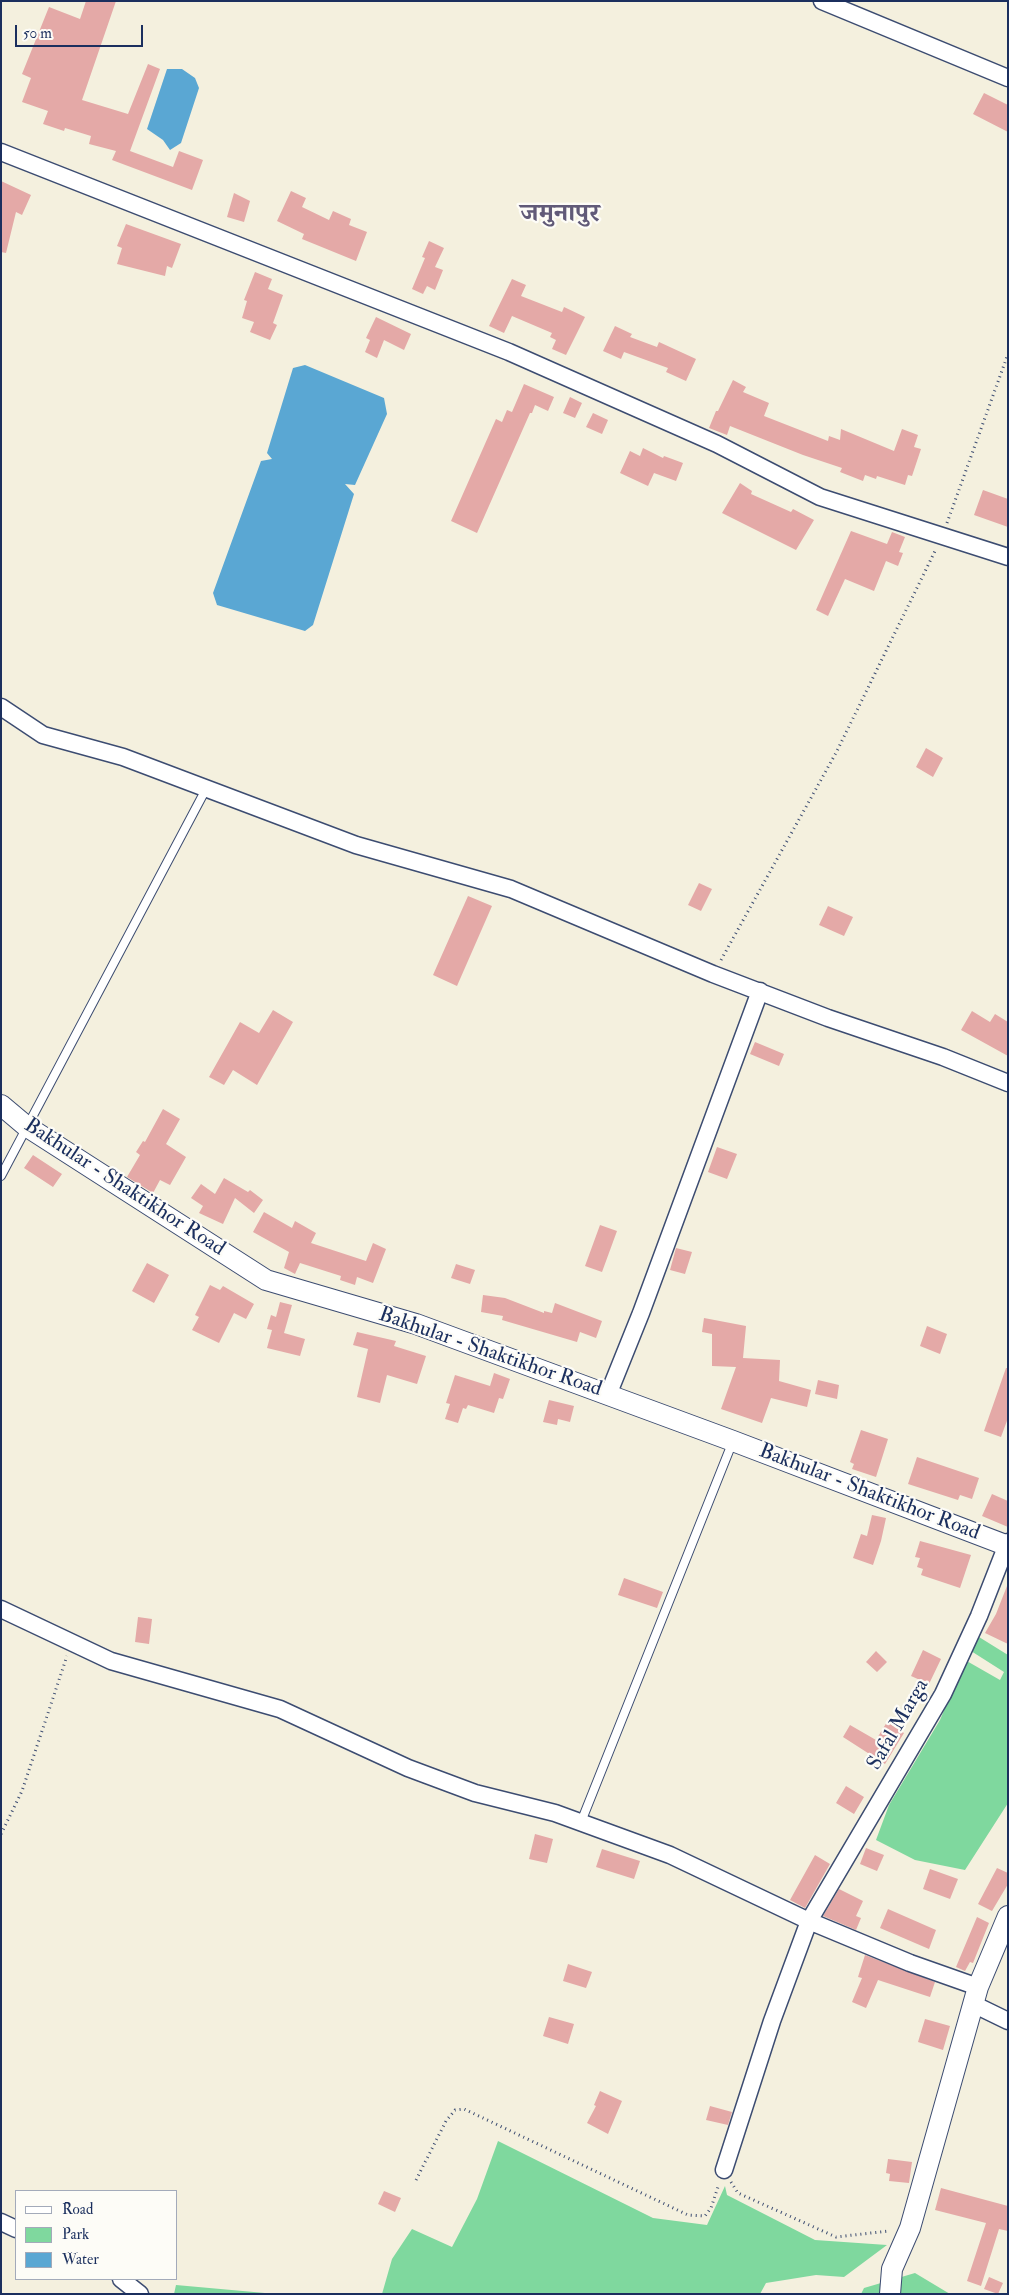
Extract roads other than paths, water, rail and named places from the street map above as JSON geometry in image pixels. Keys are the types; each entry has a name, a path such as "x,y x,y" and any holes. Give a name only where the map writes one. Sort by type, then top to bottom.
{"street":[{"path":"822,1 1008,78"},
{"path":"1,152 510,352 717,444 820,497 1008,557"},
{"path":"1,707 44,735 123,757 356,845 511,889 713,974 828,1018 943,1057 1008,1083"},
{"path":"608,1395 641,1313 760,991"},
{"name":"Bakhular - Shaktikhor Road","path":"1,1105 26,1126 266,1280 416,1324 1007,1544"},
{"name":"Safal Marga","path":"724,2170 772,2021 809,1921 943,1694 979,1616 1007,1544"},
{"path":"1,1609 111,1660 280,1709 408,1768 475,1793 554,1813 670,1855 809,1921 910,1963 976,1996 1008,2020"},
{"path":"890,2294 892,2269 910,2228 976,1996 1008,1916"},
{"path":"1,2222 15,2228"},
{"path":"122,2280 140,2294"}],"lane":[{"path":"1,1176 206,789"},
{"path":"581,1822 733,1441"}],"water":[{"path":"167,69 182,69 195,78 199,88 181,143 170,150 163,140 147,129"},
{"path":"305,365 384,398 387,414 355,485 345,484 354,494 313,625 305,631 217,605 213,593 261,461 272,459 267,453 293,368"}],"district":[{"name":"जमुनापुर","path":"560,215"}]}
